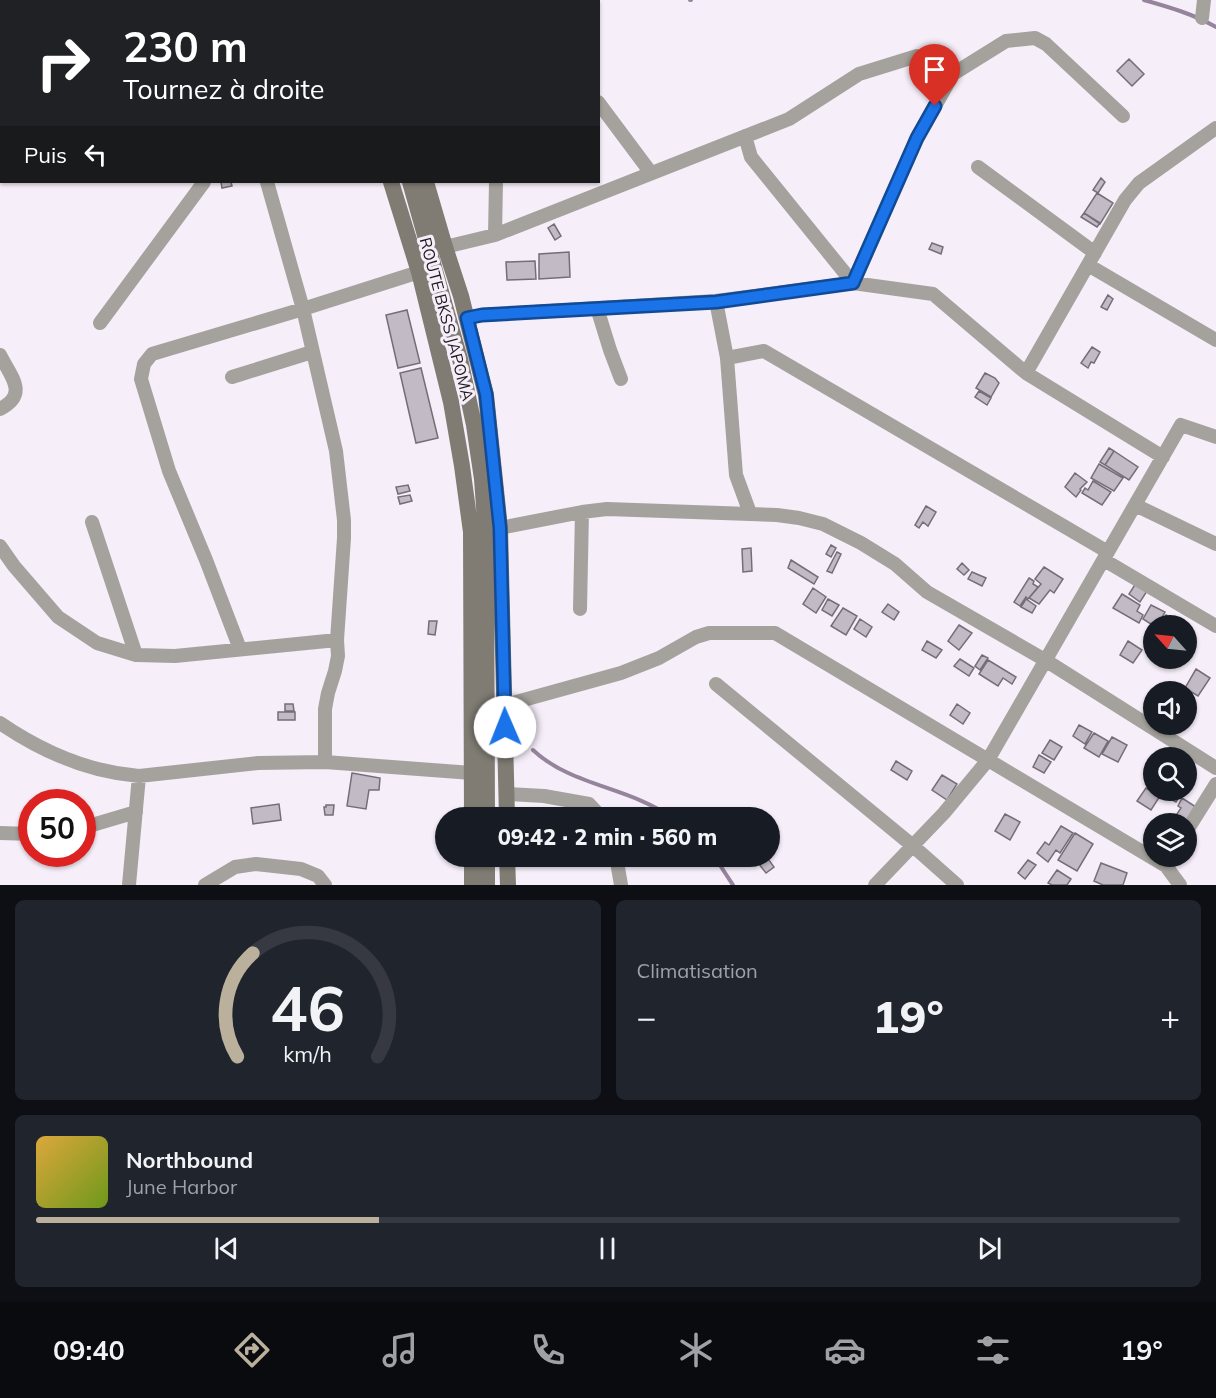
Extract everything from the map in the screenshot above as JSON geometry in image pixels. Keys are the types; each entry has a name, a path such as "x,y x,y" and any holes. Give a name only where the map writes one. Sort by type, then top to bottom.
{"main road":[{"path":"392,183 419,272 452,402 471,532 472,807"},
{"name":"ROUTE BKSS JAPOMA","path":"410,183 460,359 474,424 482,479 486,534 487,807"},
{"path":"426,183 461,296 486,394 500,528 507,807"},
{"path":"472,867 472,885"},
{"path":"487,867 487,885"},
{"path":"507,867 508,885"}],"street":[{"path":"1202,18 1204,0"},
{"path":"853,283 917,138 952,75 1006,41 1035,38 1046,44 1123,116"},
{"path":"445,247 495,235 789,119 859,74 917,56 952,75"},
{"path":"600,105 651,173"},
{"path":"1026,373 1125,200 1139,183 1216,128"},
{"path":"746,136 751,157 853,283"},
{"path":"978,166 1092,259 1216,340"},
{"path":"100,322 203,183"},
{"path":"267,183 303,309 336,451 344,520 338,656 325,709 325,762"},
{"path":"495,235 496,183"},
{"path":"240,649 169,471 141,379 144,364 152,354 419,272"},
{"path":"467,318 482,315 716,302 853,283 933,294 1026,373 1163,457"},
{"path":"716,302 727,358 736,475 750,513"},
{"path":"597,308 621,379"},
{"path":"727,358 764,351 1106,556 1216,627"},
{"path":"232,377 312,352"},
{"path":"0,355 17,389 10,404 0,408"},
{"path":"875,885 944,813 988,760 1181,425 1216,437"},
{"path":"1135,505 1216,544"},
{"path":"500,528 607,509 750,513 799,518 823,524 852,538 895,564 927,592 1045,660 1216,768"},
{"path":"580,609 582,512"},
{"path":"92,522 136,655"},
{"path":"0,546 14,566 58,617 97,644 136,655 175,656 337,640"},
{"path":"505,705 621,673 709,633 775,633 988,760 1143,846"},
{"path":"716,684 957,885"},
{"path":"0,723 47,750 87,766 139,776 258,763 325,762 472,773"},
{"path":"129,885 139,776"},
{"path":"1197,814 1216,784"},
{"path":"506,794 544,796 589,804 592,807"},
{"path":"96,824 136,812"},
{"path":"0,833 18,834"},
{"path":"205,885 235,867 256,864 301,869 318,876 325,885"},
{"path":"618,867 621,885"},
{"path":"1172,867 1180,885"}],"building":[{"path":"1129,59 1144,74 1132,86 1117,71"},
{"path":"1101,178 1105,182 1098,193 1093,190"},
{"path":"221,183 231,183 232,186 222,188"},
{"path":"1097,193 1113,203 1100,224 1084,213"},
{"path":"1084,213 1100,223 1097,227 1081,217"},
{"path":"554,224 561,236 555,240 548,228"},
{"path":"932,243 943,247 941,254 929,249"},
{"path":"569,252 570,277 539,279 539,254"},
{"path":"535,261 536,279 507,280 506,262"},
{"path":"1108,295 1113,299 1107,310 1101,307"},
{"path":"407,310 420,363 398,368 386,315"},
{"path":"1092,347 1100,352 1088,368 1081,363"},
{"path":"421,368 438,438 416,443 400,373"},
{"path":"985,373 999,383 991,397 976,388"},
{"path":"979,391 991,398 987,405 975,397"},
{"path":"1109,448 1114,451 1105,465 1100,462"},
{"path":"1114,451 1138,467 1129,480 1105,465"},
{"path":"1099,464 1123,478 1114,491 1091,478"},
{"path":"1075,473 1087,482 1076,497 1065,487"},
{"path":"1093,481 1111,492 1102,505 1082,493 1085,488 1088,490"},
{"path":"408,485 410,491 398,494 396,487"},
{"path":"410,495 412,501 400,504 398,497"},
{"path":"926,506 936,512 928,526 923,522 919,528 915,525"},
{"path":"831,545 836,548 831,557 826,554"},
{"path":"751,548 752,571 743,572 742,549"},
{"path":"837,552 841,554 832,573 827,571"},
{"path":"791,560 818,577 814,584 788,568"},
{"path":"962,563 969,570 964,575 957,569"},
{"path":"1044,567 1063,579 1054,593 1050,590 1039,604 1029,598 1041,584 1035,579"},
{"path":"972,572 986,578 982,586 968,579"},
{"path":"1029,578 1038,587 1028,599 1026,597 1020,606 1014,602"},
{"path":"1136,583 1147,591 1140,602 1129,594"},
{"path":"813,588 826,597 816,613 803,604"},
{"path":"1122,594 1140,605 1137,611 1143,615 1139,623 1113,608"},
{"path":"828,599 839,605 832,616 822,610"},
{"path":"1026,599 1036,606 1032,613 1021,607"},
{"path":"888,604 899,612 894,620 882,612"},
{"path":"1151,605 1165,612 1163,615 1145,615"},
{"path":"843,608 857,616 846,635 831,626"},
{"path":"860,619 872,627 866,637 854,629"},
{"path":"429,621 437,621 435,635 428,634"},
{"path":"959,625 972,633 959,650 948,641"},
{"path":"927,641 942,650 936,658 922,650"},
{"path":"1128,641 1142,650 1133,663 1120,655"},
{"path":"982,655 988,658 980,670 975,666"},
{"path":"960,659 974,668 969,676 954,666"},
{"path":"988,660 1016,677 1012,684 1003,678 998,686 979,674"},
{"path":"1196,669 1210,678 1198,696 1197,681 1189,681"},
{"path":"285,704 293,704 294,711 285,711"},
{"path":"957,704 970,713 963,724 950,715"},
{"path":"278,712 295,712 295,720 278,720"},
{"path":"1079,725 1092,732 1085,744 1073,736"},
{"path":"1094,733 1108,741 1099,757 1084,748"},
{"path":"1112,737 1127,745 1118,762 1102,754"},
{"path":"1050,740 1062,747 1054,760 1042,753"},
{"path":"1039,755 1051,762 1044,773 1033,767"},
{"path":"896,761 912,771 907,780 891,770"},
{"path":"352,773 380,778 379,790 369,790 366,809 347,806"},
{"path":"942,775 957,784 947,800 932,790"},
{"path":"1143,792 1143,801 1157,801 1151,810 1137,801"},
{"path":"1180,801 1187,801 1196,807 1192,813 1178,813 1181,808 1178,806"},
{"path":"279,804 281,820 253,824 251,808"},
{"path":"326,805 334,805 333,815 325,815"},
{"path":"1005,814 1020,822 1010,840 995,831"},
{"path":"1061,826 1073,833 1060,853 1056,850 1048,862 1037,853 1045,842 1049,845"},
{"path":"1075,833 1093,844 1077,871 1058,860"},
{"path":"1028,860 1036,865 1025,879 1018,873"},
{"path":"1101,863 1127,873 1123,885 1103,885 1094,881"},
{"path":"761,867 774,867 766,873"},
{"path":"1057,870 1071,879 1067,885 1048,883"}],"waterway":[{"path":"1144,0 1172,8 1216,27"},
{"path":"533,750 548,762 565,771 654,807"},
{"path":"721,867 733,885"}],"route":[{"path":"505,727 500,528 486,394 467,318 482,315 716,302 853,283 917,138 935,106"}]}
